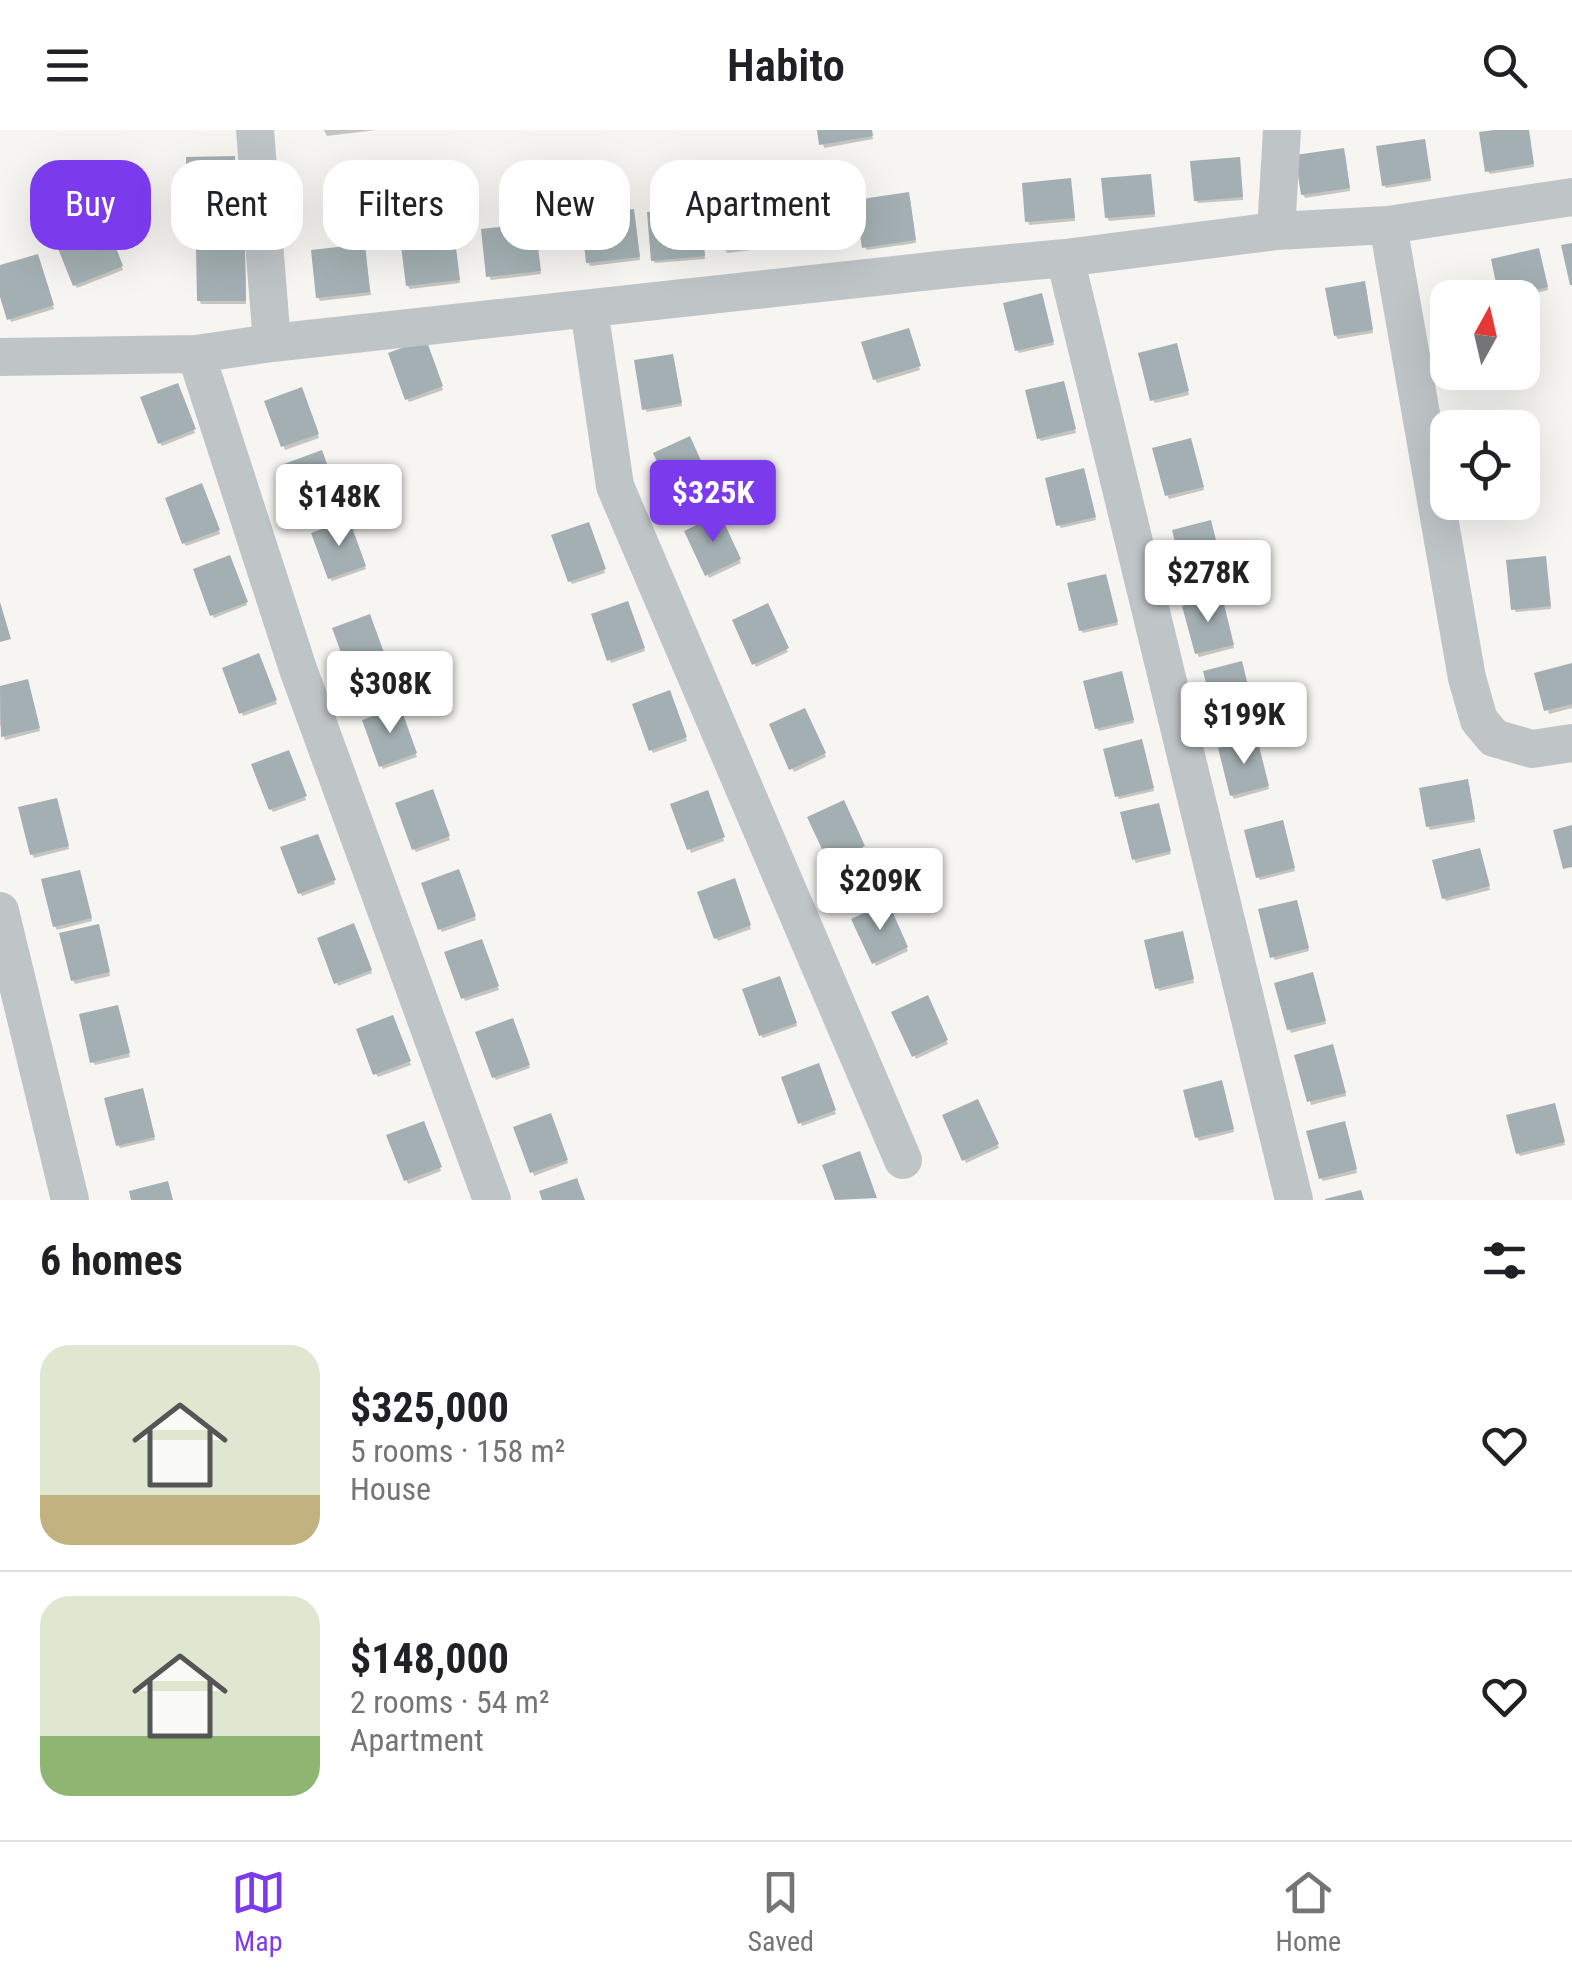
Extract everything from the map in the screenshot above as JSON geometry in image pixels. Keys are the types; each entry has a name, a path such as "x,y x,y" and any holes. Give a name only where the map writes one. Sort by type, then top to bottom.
{"street":[{"path":"255,130 272,343"},
{"path":"1276,230 1282,130"},
{"path":"0,356 196,354 1065,258 1276,230 1388,224 1572,196"},
{"path":"1388,224 1464,659 1479,720 1494,738 1532,749 1572,743"},
{"path":"1065,258 1294,1200"},
{"path":"589,309 615,486 903,1160"},
{"path":"196,354 298,669 492,1200"},
{"path":"0,911 70,1200"}],"building":[{"path":"817,130 872,130 873,136 819,145"},
{"path":"1529,130 1534,164 1485,172 1479,132"},
{"path":"1425,139 1431,178 1382,186 1376,146"},
{"path":"1344,148 1350,188 1301,195 1295,155"},
{"path":"235,156 235,160 186,160"},
{"path":"1240,157 1243,197 1194,201 1190,161"},
{"path":"1151,174 1155,214 1105,218 1101,178"},
{"path":"1071,178 1075,218 1025,222 1022,183"},
{"path":"909,192 916,240 866,247 866,198"},
{"path":"630,209 634,209 640,257 586,263 585,250 630,250"},
{"path":"499,227 499,250 538,250 541,271 486,277 481,229"},
{"path":"1572,243 1572,285 1570,285 1561,245"},
{"path":"1539,248 1548,287 1540,289 1540,280 1495,280 1491,259"},
{"path":"59,250 117,250 123,266 73,286"},
{"path":"196,250 245,250 246,301 197,301"},
{"path":"311,250 366,250 370,292 316,298"},
{"path":"402,250 456,250 460,280 406,286"},
{"path":"650,250 705,250 705,256 651,261"},
{"path":"38,254 54,305 7,320 0,297 0,265"},
{"path":"1365,281 1373,330 1334,336 1325,288"},
{"path":"1042,293 1054,342 1015,351 1003,303"},
{"path":"909,328 921,366 873,380 861,342"},
{"path":"426,339 443,386 405,400 388,353"},
{"path":"1177,343 1189,391 1150,401 1138,353"},
{"path":"673,354 682,403 642,410 634,360"},
{"path":"1064,381 1076,429 1037,439 1025,390"},
{"path":"178,383 196,429 158,444 140,397"},
{"path":"302,387 319,434 281,447 264,401"},
{"path":"690,436 710,481 674,498 653,453"},
{"path":"1191,438 1204,487 1165,496 1152,448"},
{"path":"322,450 339,497 301,510 284,464"},
{"path":"1084,468 1096,517 1056,526 1045,478"},
{"path":"202,483 220,530 182,544 165,498"},
{"path":"720,514 741,559 705,576 684,531"},
{"path":"349,519 366,566 328,579 311,533"},
{"path":"1211,520 1223,568 1184,578 1172,530"},
{"path":"589,522 606,569 568,582 551,535"},
{"path":"230,555 248,602 210,616 193,569"},
{"path":"1546,556 1551,606 1511,610 1506,560"},
{"path":"1106,574 1118,622 1079,631 1067,583"},
{"path":"1222,596 1234,645 1195,654 1182,606"},
{"path":"628,601 645,648 607,661 591,614"},
{"path":"0,602 11,639 0,642"},
{"path":"768,603 789,648 752,665 732,620"},
{"path":"370,614 387,661 349,674 332,628"},
{"path":"259,653 277,700 239,714 222,668"},
{"path":"1242,661 1254,710 1215,719 1203,671"},
{"path":"1572,663 1572,704 1544,711 1534,673"},
{"path":"1122,671 1134,720 1095,729 1083,681"},
{"path":"28,679 40,728 1,737 0,686"},
{"path":"670,690 687,737 649,751 632,704"},
{"path":"400,706 417,753 379,767 362,720"},
{"path":"805,708 826,753 789,770 769,724"},
{"path":"1257,738 1269,786 1230,796 1218,748"},
{"path":"1142,739 1154,788 1115,797 1103,749"},
{"path":"289,750 307,796 269,810 251,764"},
{"path":"1468,779 1475,819 1426,827 1419,788"},
{"path":"433,789 450,836 412,850 395,803"},
{"path":"708,790 725,837 687,850 670,804"},
{"path":"57,798 69,846 30,855 18,807"},
{"path":"844,800 865,846 828,862 807,817"},
{"path":"1159,803 1171,851 1132,860 1120,812"},
{"path":"1283,820 1295,868 1256,878 1244,830"},
{"path":"1572,825 1572,867 1563,869 1553,830"},
{"path":"318,834 336,880 298,894 280,847"},
{"path":"1480,848 1490,886 1442,899 1432,860"},
{"path":"459,869 476,916 438,930 421,883"},
{"path":"80,870 92,918 53,927 41,879"},
{"path":"735,878 751,925 714,939 697,892"},
{"path":"1297,900 1309,948 1270,958 1258,909"},
{"path":"888,902 908,947 872,964 851,919"},
{"path":"354,923 372,970 334,984 317,938"},
{"path":"99,924 110,972 71,981 59,933"},
{"path":"1183,931 1194,979 1155,989 1144,940"},
{"path":"482,939 499,986 461,999 444,952"},
{"path":"1313,972 1326,1021 1287,1030 1274,983"},
{"path":"780,976 797,1023 759,1036 742,989"},
{"path":"928,995 948,1040 912,1057 891,1012"},
{"path":"118,1005 130,1053 90,1063 79,1014"},
{"path":"393,1015 411,1061 373,1075 356,1029"},
{"path":"513,1018 530,1065 492,1078 475,1032"},
{"path":"1333,1044 1346,1093 1307,1102 1294,1055"},
{"path":"819,1063 836,1110 798,1124 781,1077"},
{"path":"1222,1080 1234,1129 1195,1138 1183,1090"},
{"path":"143,1088 155,1137 116,1146 104,1098"},
{"path":"978,1099 999,1144 962,1161 942,1115"},
{"path":"1555,1103 1565,1142 1516,1154 1506,1115"},
{"path":"551,1113 568,1160 530,1173 513,1127"},
{"path":"424,1121 442,1167 404,1181 386,1135"},
{"path":"1345,1121 1357,1169 1319,1179 1306,1131"},
{"path":"860,1151 877,1198 835,1200 822,1165"},
{"path":"577,1178 585,1200 542,1200 539,1191"},
{"path":"168,1181 173,1200 131,1200 129,1191"},
{"path":"1361,1190 1364,1200 1325,1200 1325,1199"}]}
